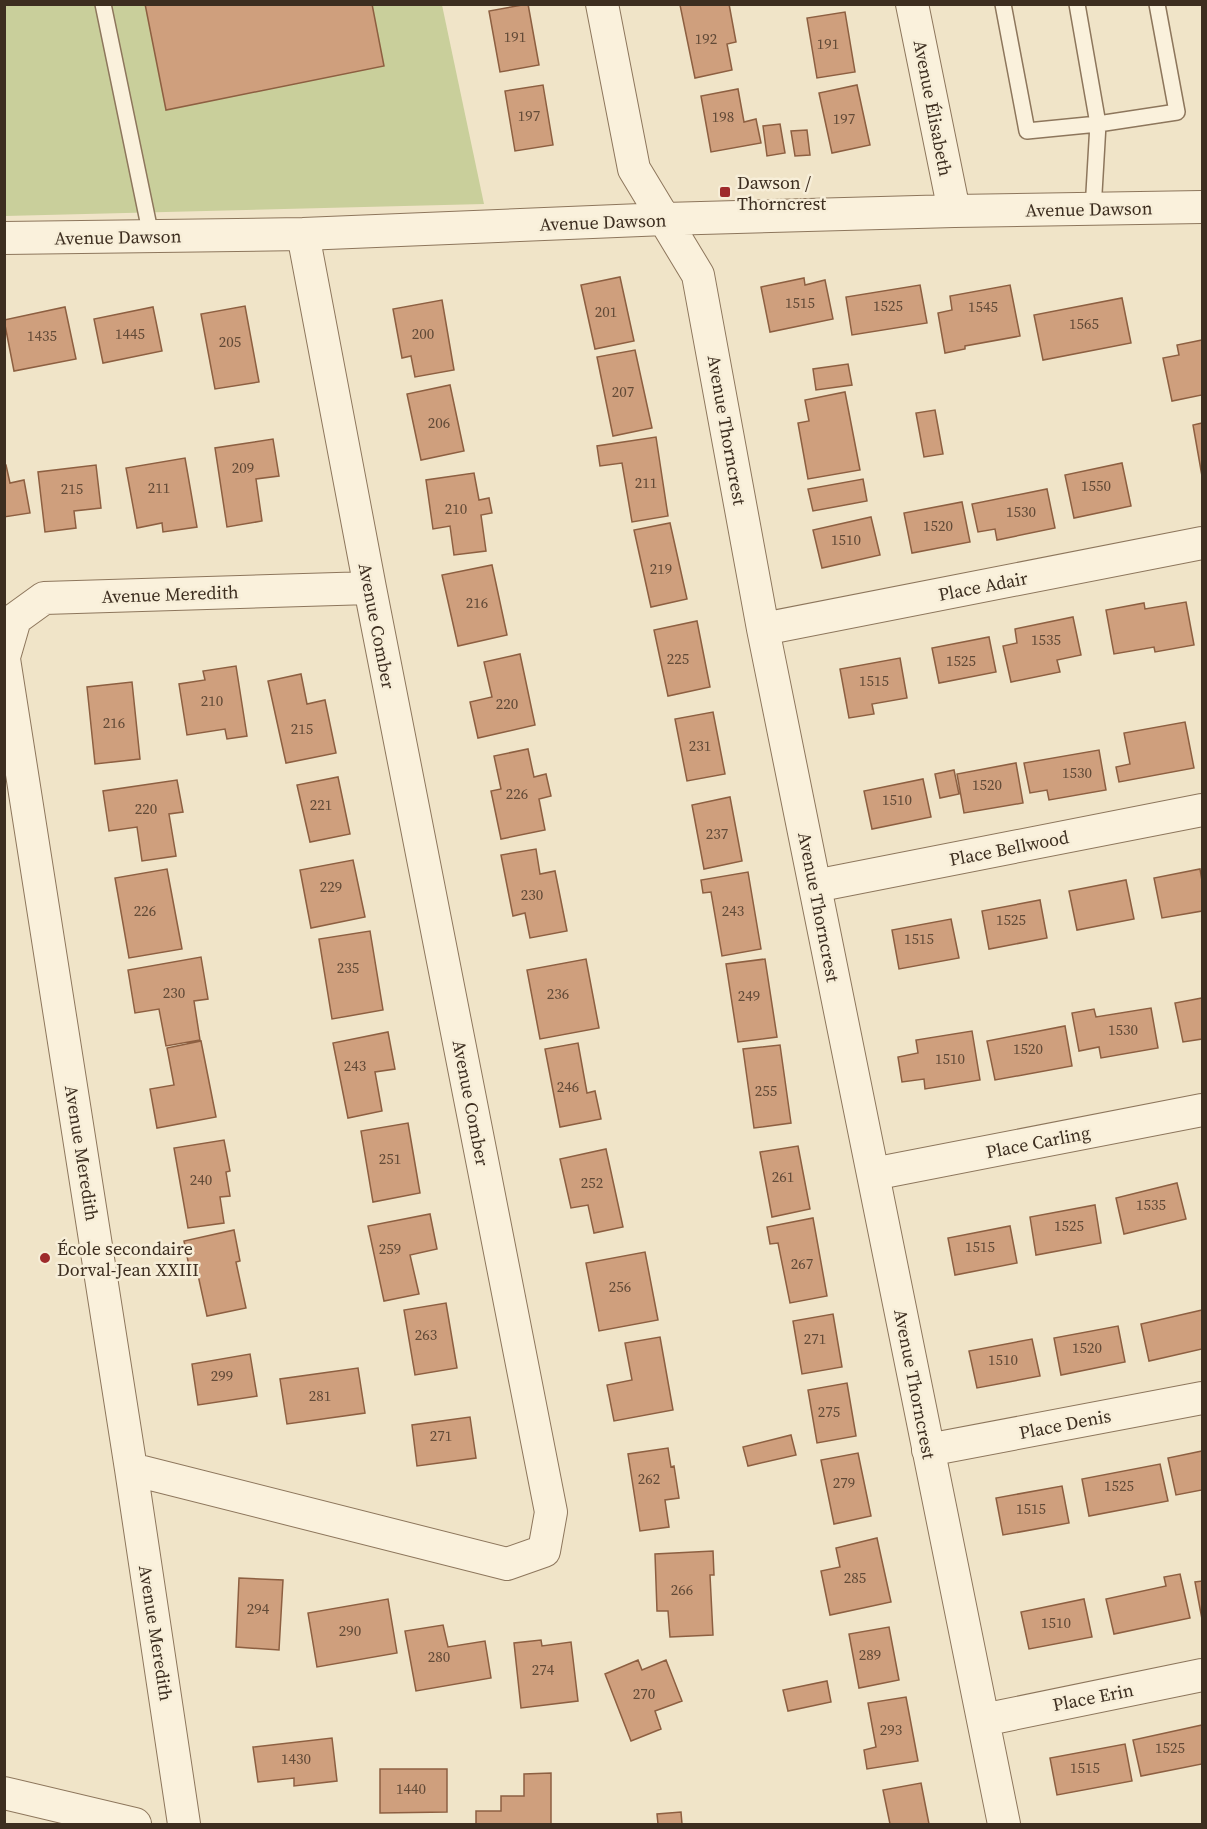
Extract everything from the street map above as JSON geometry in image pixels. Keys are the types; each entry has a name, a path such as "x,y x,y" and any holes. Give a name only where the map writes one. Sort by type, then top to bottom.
{"street":[{"name":"Avenue Thorncrest","path":"602,4 634,169 698,275 763,629 1004,1824"},
{"name":"Avenue Élisabeth","path":"912,4 954,211"},
{"name":"Avenue Dawson","path":"4,238 303,234 665,219 1203,207"},
{"name":"Avenue Comber","path":"131,1469 507,1564 544,1551 551,1512 303,234"},
{"name":"Place Adair","path":"763,629 1203,543"},
{"name":"Avenue Meredith","path":"184,1824 4,658 15,619 44,598 370,588"},
{"name":"Place Bellwood","path":"815,886 1203,810"},
{"name":"Place Carling","path":"873,1174 1203,1110"},
{"name":"Place Denis","path":"928,1450 1203,1398"},
{"name":"Place Erin","path":"983,1720 1203,1675"},
{"path":"4,1793 135,1824"}],"lane":[{"path":"103,4 151,236"},
{"path":"1003,4 1027,131 1098,124 1177,112 1157,4"},
{"path":"1077,4 1098,124 1093,210"}],"green space":[{"path":"4,5 442,5 484,204 5,216"}],"building":[{"path":"145,4 372,4 384,66 166,110"},
{"path":"528,4 539,65 500,72 489,11"},
{"path":"729,4 736,42 727,44 732,70 695,78 680,5"},
{"path":"845,12 855,72 817,78 807,18"},
{"path":"543,85 553,145 515,151 505,91"},
{"path":"857,85 870,145 832,153 819,93"},
{"path":"738,89 744,122 756,119 761,143 711,152 701,96"},
{"path":"780,124 785,153 767,156 763,126"},
{"path":"807,130 810,155 795,156 791,131"},
{"path":"620,277 634,341 595,349 581,285"},
{"path":"804,278 805,285 825,280 833,319 770,332 761,287"},
{"path":"920,285 927,323 852,335 846,297"},
{"path":"1010,285 1020,336 965,346 965,349 945,353 938,313 952,310 950,296"},
{"path":"1122,298 1131,343 1043,360 1034,315"},
{"path":"442,300 454,370 415,377 411,356 402,358 393,309"},
{"path":"245,306 259,382 215,389 201,314"},
{"path":"65,307 76,359 14,371 4,320"},
{"path":"153,307 162,351 103,363 94,319"},
{"path":"1202,340 1202,395 1172,401 1163,358 1179,355 1177,345"},
{"path":"635,350 652,428 613,436 597,357"},
{"path":"848,364 852,385 816,390 813,369"},
{"path":"450,385 464,451 421,460 407,394"},
{"path":"845,392 860,470 808,479 798,423 809,421 805,400"},
{"path":"935,410 943,454 924,457 916,413"},
{"path":"1202,423 1202,476 1193,425"},
{"path":"656,437 668,516 632,522 622,463 600,466 597,446"},
{"path":"273,439 279,476 256,479 262,521 227,527 215,448"},
{"path":"185,458 197,527 163,532 162,523 137,528 126,468"},
{"path":"1122,463 1131,506 1074,518 1065,475"},
{"path":"4,465 6,465 10,483 24,480 30,513 4,517"},
{"path":"96,465 101,508 74,511 76,528 45,532 38,472"},
{"path":"474,473 479,500 489,498 492,513 481,515 486,551 454,555 450,526 433,529 426,480"},
{"path":"863,479 867,501 813,511 808,489"},
{"path":"1047,489 1055,528 997,540 995,529 978,532 972,504"},
{"path":"962,502 970,542 912,553 904,513"},
{"path":"871,517 880,555 822,568 813,530"},
{"path":"670,523 687,599 651,607 634,530"},
{"path":"492,565 507,635 458,646 442,575"},
{"path":"1186,602 1194,645 1155,652 1154,647 1114,654 1106,610 1144,603 1145,609"},
{"path":"1073,617 1081,655 1057,660 1060,672 1011,682 1003,646 1017,643 1015,629"},
{"path":"697,621 710,687 668,696 654,630"},
{"path":"989,637 996,672 939,683 932,648"},
{"path":"520,654 535,725 478,738 470,702 492,697 484,662"},
{"path":"900,658 907,698 872,704 874,714 849,718 840,669"},
{"path":"236,666 247,736 227,739 225,729 187,735 179,684 205,680 203,671"},
{"path":"301,674 307,704 325,700 336,753 286,763 268,681"},
{"path":"132,682 140,759 95,764 87,687"},
{"path":"713,712 725,774 687,781 675,719"},
{"path":"1185,722 1194,768 1119,782 1116,767 1130,764 1124,733"},
{"path":"528,749 534,777 546,774 551,796 539,799 545,830 501,839 491,791 501,789 494,756"},
{"path":"1099,750 1106,790 1049,800 1047,790 1030,793 1024,763"},
{"path":"1016,763 1023,803 964,813 957,774"},
{"path":"954,770 959,794 940,798 935,774"},
{"path":"338,777 350,834 310,842 297,785"},
{"path":"923,779 931,817 872,829 864,791"},
{"path":"177,780 183,812 169,814 176,856 142,861 137,827 109,831 103,791"},
{"path":"730,797 742,861 704,869 692,805"},
{"path":"536,849 540,874 555,871 567,931 530,938 525,913 513,916 501,855"},
{"path":"353,860 365,917 311,928 300,870"},
{"path":"167,869 182,949 129,958 115,878"},
{"path":"1200,869 1202,911 1162,918 1154,878"},
{"path":"748,872 761,949 722,956 711,892 703,893 701,880"},
{"path":"1126,880 1134,919 1077,930 1069,891"},
{"path":"1040,900 1047,938 989,949 982,911"},
{"path":"951,919 959,958 899,969 892,930"},
{"path":"370,931 383,1010 332,1019 319,939"},
{"path":"201,957 208,999 194,1001 200,1040 166,1046 159,1009 135,1013 128,970"},
{"path":"586,959 599,1028 540,1039 527,970"},
{"path":"765,959 777,1037 738,1042 726,964"},
{"path":"1202,998 1202,1039 1183,1042 1175,1003"},
{"path":"1151,1008 1158,1048 1101,1058 1099,1047 1079,1051 1072,1013 1094,1009 1096,1017"},
{"path":"1065,1026 1072,1066 995,1080 987,1041"},
{"path":"972,1031 980,1080 925,1089 924,1079 902,1082 898,1057 918,1053 916,1040"},
{"path":"388,1032 395,1069 375,1072 382,1111 348,1118 333,1043"},
{"path":"201,1041 216,1117 157,1128 150,1089 174,1085 167,1048"},
{"path":"578,1043 587,1093 595,1091 601,1119 560,1127 545,1049"},
{"path":"780,1045 791,1123 754,1128 743,1049"},
{"path":"408,1123 420,1193 373,1202 361,1131"},
{"path":"224,1140 230,1171 226,1172 230,1196 220,1197 224,1223 188,1228 174,1148"},
{"path":"798,1146 810,1209 772,1217 760,1152"},
{"path":"606,1149 623,1227 594,1233 588,1205 571,1208 560,1159"},
{"path":"1177,1183 1186,1219 1124,1234 1116,1198"},
{"path":"1095,1205 1101,1243 1036,1255 1030,1217"},
{"path":"430,1214 437,1249 410,1255 419,1294 384,1301 368,1226"},
{"path":"813,1218 827,1296 790,1303 778,1243 770,1244 767,1227"},
{"path":"1010,1226 1017,1263 955,1275 948,1238"},
{"path":"234,1230 240,1261 236,1262 246,1308 207,1316 198,1275 191,1276 184,1241"},
{"path":"645,1252 658,1320 599,1331 586,1263"},
{"path":"446,1303 457,1368 415,1375 404,1310"},
{"path":"1202,1310 1202,1349 1149,1361 1141,1324"},
{"path":"833,1314 842,1367 802,1374 793,1321"},
{"path":"1118,1326 1125,1362 1061,1375 1054,1338"},
{"path":"660,1337 673,1410 614,1421 607,1385 632,1380 625,1343"},
{"path":"1032,1339 1040,1376 977,1388 969,1351"},
{"path":"250,1354 257,1396 198,1405 192,1364"},
{"path":"358,1368 365,1413 287,1424 280,1379"},
{"path":"847,1383 856,1436 817,1443 808,1390"},
{"path":"470,1417 476,1458 417,1466 412,1425"},
{"path":"791,1435 796,1455 748,1466 743,1447"},
{"path":"668,1448 671,1467 674,1466 679,1498 665,1500 669,1527 640,1531 628,1454"},
{"path":"1202,1451 1202,1490 1176,1495 1168,1458"},
{"path":"858,1453 871,1516 834,1524 821,1460"},
{"path":"1160,1464 1168,1501 1089,1516 1082,1479"},
{"path":"1062,1486 1069,1523 1003,1535 996,1498"},
{"path":"877,1538 891,1602 830,1615 821,1571 840,1567 836,1548"},
{"path":"713,1551 714,1575 710,1575 713,1635 670,1637 668,1611 657,1611 655,1554"},
{"path":"1180,1574 1190,1618 1114,1634 1106,1599 1166,1586 1164,1577"},
{"path":"239,1578 283,1580 279,1650 236,1647"},
{"path":"1202,1581 1202,1619 1195,1582"},
{"path":"388,1599 397,1653 317,1667 308,1613"},
{"path":"1084,1599 1092,1637 1029,1649 1021,1612"},
{"path":"443,1625 448,1647 485,1641 491,1678 416,1691 405,1631"},
{"path":"889,1627 899,1680 859,1688 849,1634"},
{"path":"541,1640 542,1646 571,1642 578,1701 521,1708 514,1643"},
{"path":"638,1660 642,1670 666,1660 682,1701 655,1711 661,1729 631,1741 605,1674"},
{"path":"827,1681 831,1702 788,1711 783,1690"},
{"path":"906,1697 918,1761 867,1769 864,1750 876,1747 868,1703"},
{"path":"1202,1725 1202,1764 1141,1776 1133,1740"},
{"path":"332,1738 337,1781 294,1786 294,1778 258,1782 253,1747"},
{"path":"1125,1744 1132,1781 1057,1795 1050,1758"},
{"path":"380,1769 447,1769 447,1812 380,1813"},
{"path":"551,1773 551,1824 476,1824 476,1811 501,1811 501,1796 524,1796 524,1774"},
{"path":"921,1783 929,1824 890,1824 883,1790"},
{"path":"681,1812 682,1824 658,1824 657,1814"}],"place":[{"name":"Dawson / Thorncrest","path":"725,192"},
{"name":"École secondaire Dorval-Jean XXIII","path":"45,1258"}]}
